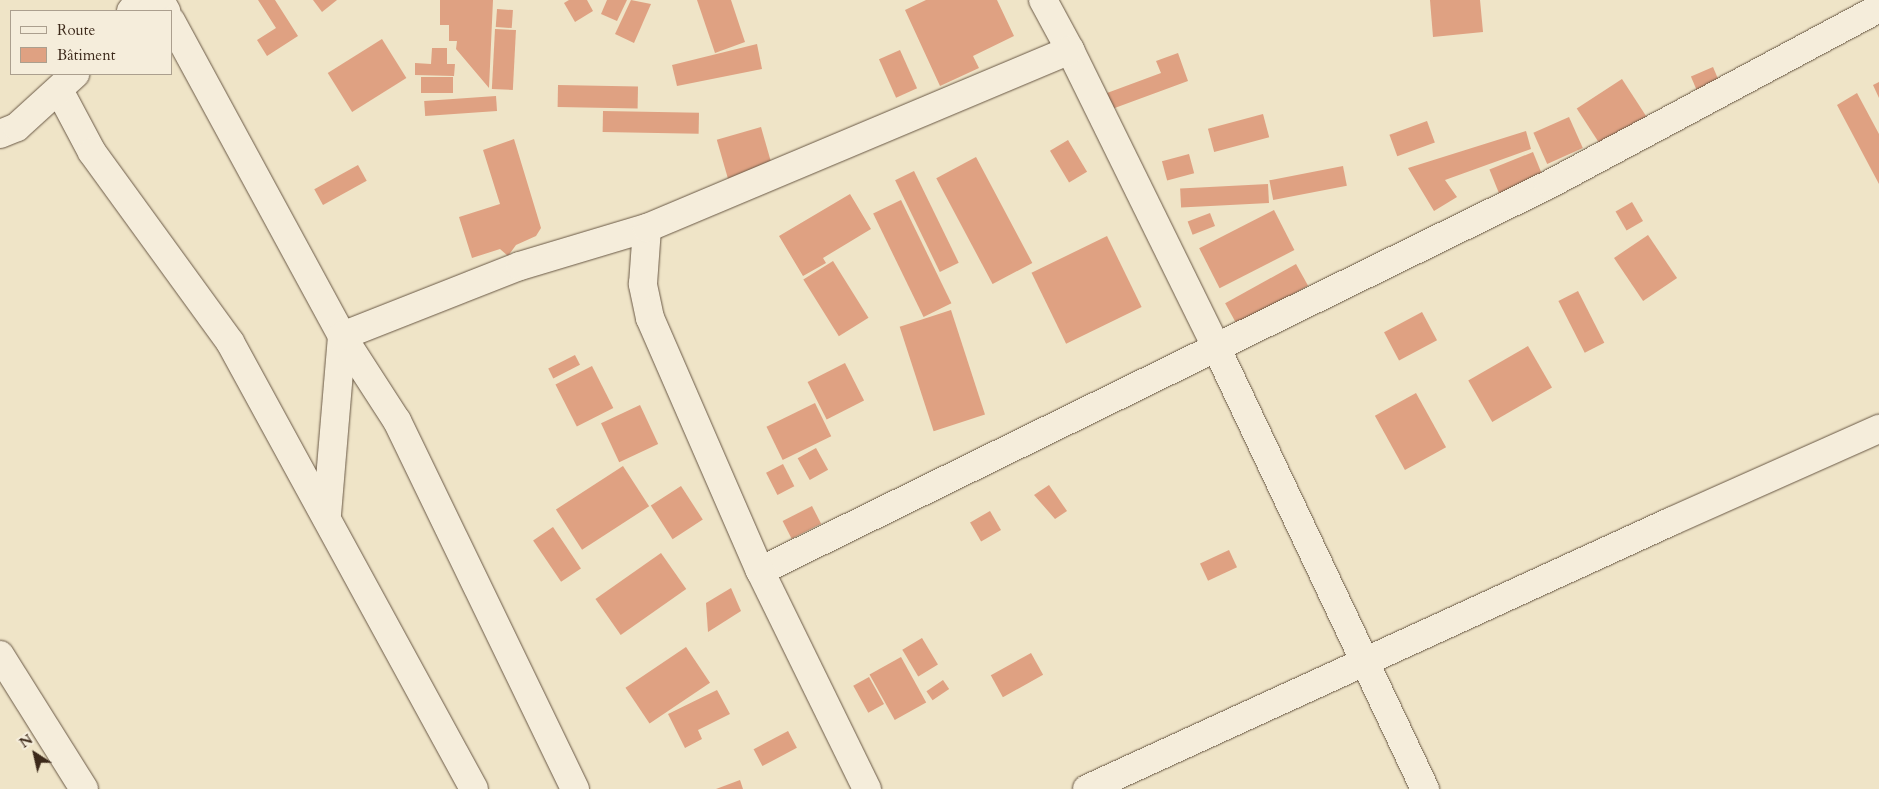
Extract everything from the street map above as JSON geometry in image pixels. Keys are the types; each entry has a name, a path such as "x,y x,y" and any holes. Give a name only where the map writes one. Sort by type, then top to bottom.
{"street":[{"path":"132,10 140,0"},
{"path":"1042,0 1070,50 1216,349 1366,660 1425,789"},
{"path":"760,571 1548,185 1879,8"},
{"path":"172,23 342,336 406,439 575,789"},
{"path":"342,336 520,266 647,228 1070,50"},
{"path":"0,134 17,127 67,82 92,152 230,342 327,516 474,789"},
{"path":"647,228 643,284 650,318 760,571 867,789"},
{"path":"327,516 342,336"},
{"path":"1087,789 1366,660 1879,430"},
{"path":"0,655 84,789"}],"building":[{"path":"258,0 275,0 298,36 267,56 257,40 276,28"},
{"path":"313,0 337,0 322,12"},
{"path":"440,0 493,0 489,88 456,49 457,41 449,41 449,25 440,25"},
{"path":"569,0 587,0 593,11 575,22 564,3"},
{"path":"607,0 627,0 617,21 601,14"},
{"path":"631,0 651,4 634,43 615,34"},
{"path":"697,0 731,0 745,42 715,53"},
{"path":"926,0 997,0 1014,36 973,56 979,68 940,86 905,10"},
{"path":"1430,0 1480,0 1483,32 1433,37"},
{"path":"497,9 513,10 512,28 496,27"},
{"path":"495,29 516,30 513,90 492,89"},
{"path":"382,39 406,78 352,112 328,73"},
{"path":"757,44 762,69 677,86 672,65"},
{"path":"432,48 447,48 447,64 455,64 454,76 415,75 415,63 431,64"},
{"path":"900,50 917,88 896,98 879,59"},
{"path":"1178,53 1188,81 1112,109 1107,93 1161,73 1156,61"},
{"path":"1713,67 1723,90 1701,99 1691,76"},
{"path":"421,77 453,77 453,93 421,93"},
{"path":"1622,79 1647,118 1602,147 1577,108"},
{"path":"1879,82 1879,98 1873,85"},
{"path":"558,85 638,86 638,108 558,107"},
{"path":"1857,93 1879,134 1879,184 1837,105"},
{"path":"496,96 497,111 425,116 424,101"},
{"path":"603,111 699,113 699,134 603,132"},
{"path":"1263,114 1269,137 1214,152 1208,129"},
{"path":"1569,117 1583,148 1547,164 1533,133"},
{"path":"1427,121 1435,143 1397,156 1389,135"},
{"path":"761,127 772,166 728,179 717,140"},
{"path":"1526,131 1531,149 1445,180 1457,197 1434,211 1408,168"},
{"path":"514,139 541,228 536,236 516,245 508,256 500,249 472,258 459,217 500,204 483,150"},
{"path":"1068,140 1087,172 1069,183 1050,151"},
{"path":"1533,152 1545,181 1501,198 1489,170"},
{"path":"1189,154 1194,173 1167,181 1162,161"},
{"path":"976,157 1032,263 993,284 936,178"},
{"path":"358,165 367,181 323,205 314,189"},
{"path":"1343,166 1347,186 1273,200 1269,180"},
{"path":"914,171 959,263 940,272 895,180"},
{"path":"1268,184 1269,203 1181,208 1180,189"},
{"path":"850,194 871,229 823,258 826,263 803,276 779,236"},
{"path":"901,200 951,303 924,317 873,214"},
{"path":"1632,202 1643,221 1627,231 1616,212"},
{"path":"1274,210 1294,250 1220,288 1199,248"},
{"path":"1210,213 1215,226 1193,235 1188,222"},
{"path":"1648,235 1677,278 1643,301 1614,258"},
{"path":"1107,236 1142,307 1066,344 1032,273"},
{"path":"833,261 869,318 839,336 803,280"},
{"path":"1296,264 1308,286 1237,325 1225,303"},
{"path":"1578,291 1604,343 1585,353 1558,301"},
{"path":"951,310 985,415 934,431 900,327"},
{"path":"1422,312 1437,340 1399,360 1384,332"},
{"path":"1528,346 1552,388 1492,422 1468,380"},
{"path":"575,355 580,365 553,378 548,369"},
{"path":"845,363 864,400 827,419 808,382"},
{"path":"592,366 613,408 577,426 555,385"},
{"path":"1416,393 1446,447 1405,470 1375,416"},
{"path":"815,403 831,436 783,460 766,427"},
{"path":"640,405 658,444 619,462 601,423"},
{"path":"816,448 828,470 810,480 798,458"},
{"path":"783,464 794,486 777,495 766,473"},
{"path":"623,466 649,506 582,550 556,510"},
{"path":"1049,485 1067,511 1055,519 1034,495"},
{"path":"681,486 703,520 673,539 651,506"},
{"path":"812,506 821,524 792,539 783,521"},
{"path":"990,511 1001,530 981,542 970,522"},
{"path":"553,527 581,568 561,582 533,540"},
{"path":"1229,550 1237,567 1208,581 1200,564"},
{"path":"661,553 686,589 621,635 595,599"},
{"path":"731,588 741,611 708,632 706,603"},
{"path":"922,638 938,665 918,676 902,650"},
{"path":"686,647 710,683 650,723 625,688"},
{"path":"1031,653 1043,675 1003,697 991,675"},
{"path":"901,657 926,702 895,720 870,674"},
{"path":"869,677 884,704 868,713 853,686"},
{"path":"943,680 949,689 933,700 926,691"},
{"path":"717,690 730,714 698,730 702,739 685,748 668,714"},
{"path":"788,731 797,748 762,766 754,749"},
{"path":"740,780 743,789 716,789"}]}
